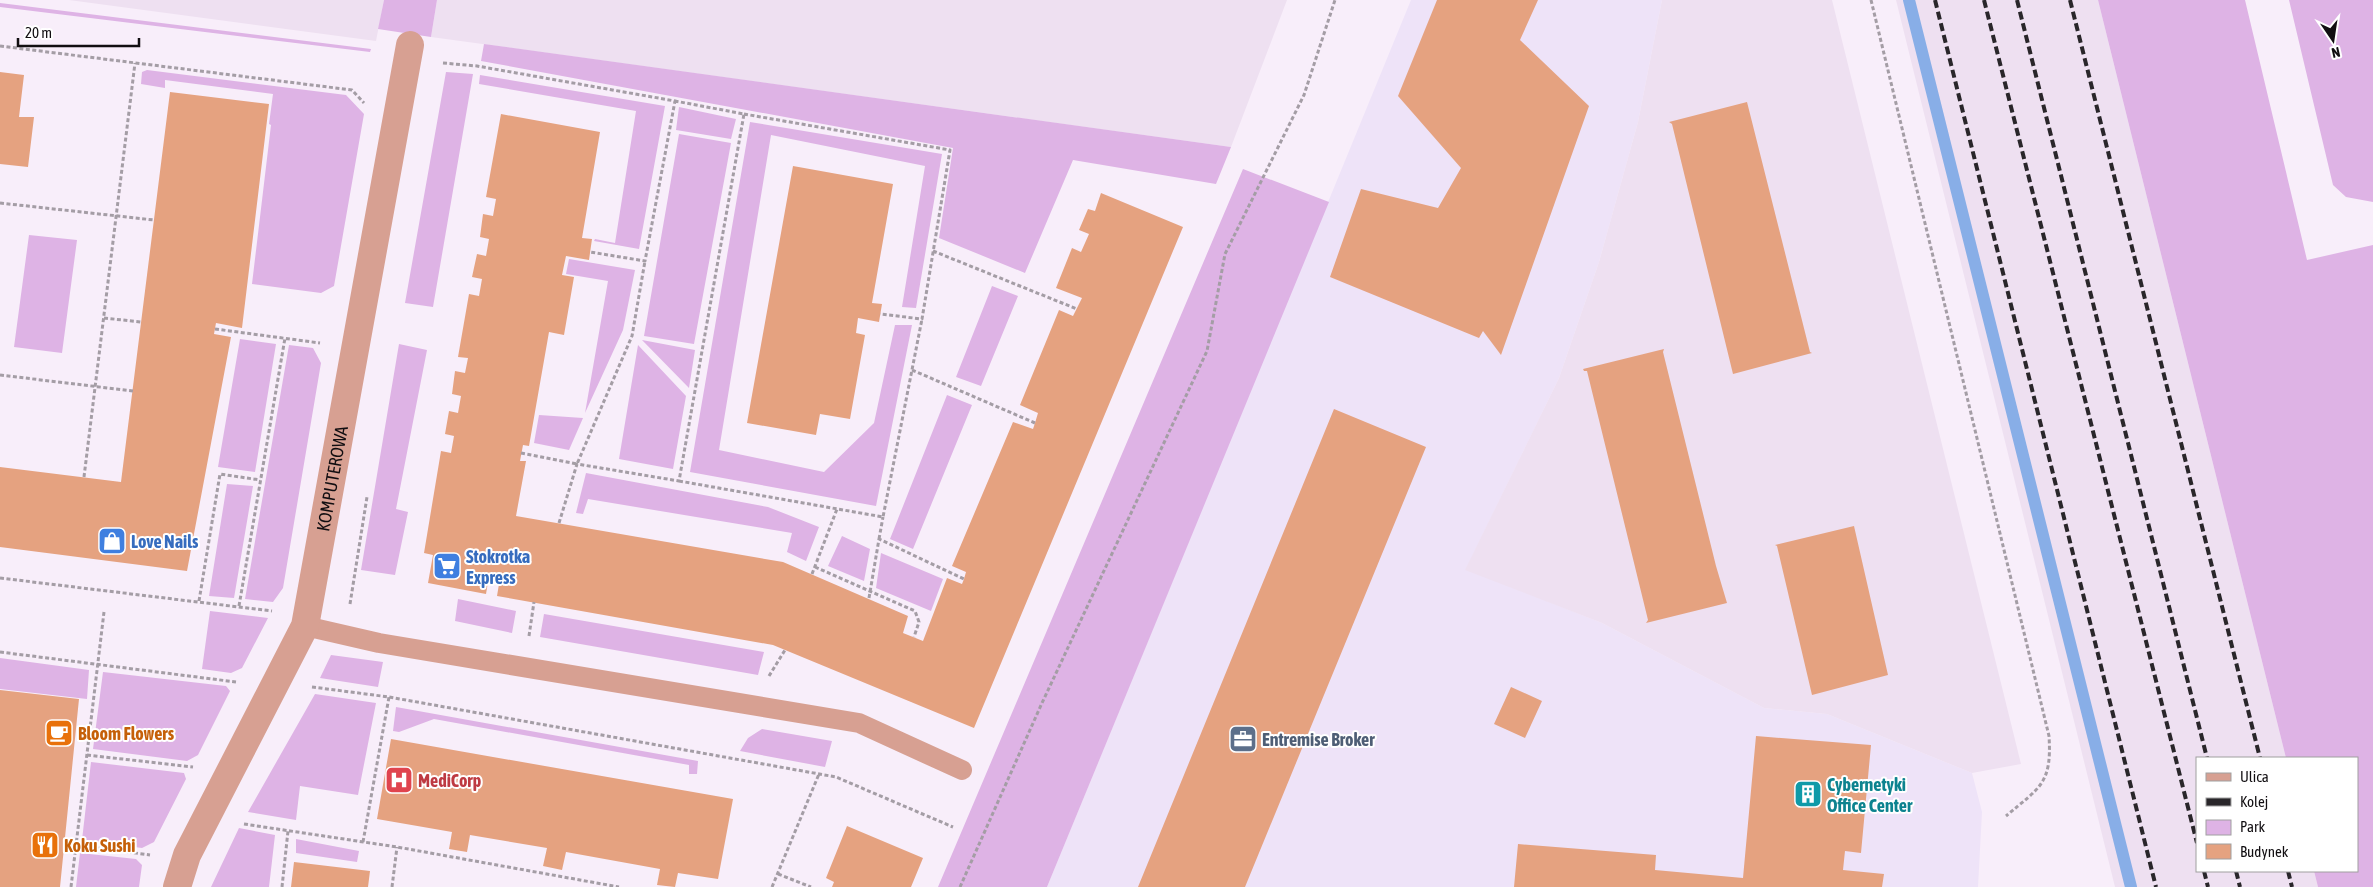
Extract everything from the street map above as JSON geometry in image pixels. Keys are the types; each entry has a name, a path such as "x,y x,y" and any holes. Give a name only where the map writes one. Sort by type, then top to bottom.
{"street":[{"name":"KOMPUTEROWA","path":"177,887 187,855 305,626 410,45"}],"lane":[{"path":"305,626 379,642 859,723 962,770"}],"path":[{"path":"960,887 1042,703 1207,351 1225,254 1304,95 1335,0"},
{"path":"1871,0 2050,736 2051,759 2046,779 2006,816"},
{"path":"0,46 352,90 362,100 366,108"},
{"path":"84,478 135,63"},
{"path":"477,66 950,150 922,319 868,598"},
{"path":"559,523 577,464 632,336 675,101"},
{"path":"679,481 744,114"},
{"path":"0,203 154,220"},
{"path":"933,251 1077,309"},
{"path":"590,252 645,261"},
{"path":"880,314 922,319"},
{"path":"104,318 141,322"},
{"path":"215,329 321,343"},
{"path":"239,606 285,338"},
{"path":"912,370 1035,423"},
{"path":"0,376 133,391"},
{"path":"521,454 884,517"},
{"path":"199,602 220,474 260,480"},
{"path":"359,608 350,606 368,488"},
{"path":"812,574 837,509"},
{"path":"879,539 964,579"},
{"path":"815,567 916,611 919,622 914,637"},
{"path":"0,578 280,612"},
{"path":"528,642 534,602"},
{"path":"71,887 104,612"},
{"path":"765,683 785,650"},
{"path":"0,652 237,682"},
{"path":"309,687 389,697 836,777 953,827"},
{"path":"363,842 389,697"},
{"path":"87,754 201,768"},
{"path":"772,887 820,774"},
{"path":"242,824 363,842 620,887"},
{"path":"282,887 288,831"},
{"path":"76,845 155,856 152,861"},
{"path":"392,887 397,848"},
{"path":"778,874 811,887"}],"shaded area":[{"path":"69,0 384,0 376,41"},
{"path":"437,0 1287,0 1231,147 431,37"},
{"path":"1411,0 1662,0 1638,122 1599,262 1559,378 1466,569 1602,623 1764,708 1827,714 1972,773 1982,812 1978,887 1047,887"},
{"path":"1662,0 1832,0 2021,764 1972,773 1827,714 1764,708 1602,623 1465,570 1559,378 1599,262 1638,122"},
{"path":"1896,0 2098,0 2286,757 2196,757 2196,872 2314,872 2318,887 2115,887"}],"green space":[{"path":"384,0 437,0 431,37 378,29"},
{"path":"2098,0 2245,0 2307,260 2373,245 2373,887 2318,887 2314,872 2358,872 2358,757 2286,757"},
{"path":"2289,0 2373,0 2373,202 2346,197 2333,185"},
{"path":"0,3 371,49 370,52 0,7"},
{"path":"484,44 1231,147 1216,184 1073,160 1025,273 939,238 953,148 481,61"},
{"path":"147,70 346,95 364,114 334,286 321,293 252,284 273,94 165,80 165,88 141,84 142,72"},
{"path":"446,72 473,74 433,307 405,303"},
{"path":"480,75 665,106 639,249 594,241 595,239 615,243 636,111 479,84"},
{"path":"679,107 736,119 731,139 676,130"},
{"path":"750,122 942,154 916,308 902,307 925,166 771,135 719,450 824,472 874,423 895,325 912,325 876,506 690,472"},
{"path":"679,134 731,143 694,344 644,336"},
{"path":"1243,169 1329,202 1047,887 938,887"},
{"path":"29,235 77,240 62,353 14,347"},
{"path":"569,259 635,270 623,330 585,413 608,281 566,274"},
{"path":"992,286 1018,296 981,386 956,377"},
{"path":"240,339 276,344 255,472 218,467"},
{"path":"642,340 695,350 689,388"},
{"path":"399,344 427,350 396,509 408,512 395,575 361,570"},
{"path":"289,345 313,348 321,363 283,588 273,602 245,599"},
{"path":"638,345 686,396 673,469 619,459"},
{"path":"947,395 972,405 913,549 890,539"},
{"path":"539,415 583,418 569,450 534,443"},
{"path":"586,473 768,507 819,527 806,561 787,552 792,533 588,499 583,514 576,513"},
{"path":"227,484 253,486 234,598 209,596"},
{"path":"842,536 870,549 864,581 828,566"},
{"path":"881,553 943,579 931,611 876,588"},
{"path":"458,599 516,611 512,633 455,621"},
{"path":"210,611 268,618 242,668 231,673 202,669"},
{"path":"544,614 764,652 758,675 540,637"},
{"path":"331,655 383,662 378,687 320,678"},
{"path":"0,658 89,670 87,699 0,689"},
{"path":"103,672 226,686 230,691 198,755 187,761 93,749"},
{"path":"315,694 376,703 358,795 300,786 296,820 248,812"},
{"path":"396,707 698,761 697,774 689,774 689,765 434,719 399,732 393,731"},
{"path":"762,729 832,741 825,767 740,751 748,738"},
{"path":"91,762 184,773 186,779 154,842 142,848 82,840"},
{"path":"239,828 275,835 269,887 211,887"},
{"path":"296,839 359,851 357,862 296,853"},
{"path":"80,853 136,859 142,865 139,887 76,887"}],"building":[{"path":"1437,0 1538,0 1520,40 1589,106 1501,355 1483,331 1479,338 1330,277 1361,189 1438,208 1461,168 1398,96"},
{"path":"0,72 24,75 19,117 34,117 28,167 0,164"},
{"path":"170,92 269,104 242,328 216,323 214,334 231,337 187,571 0,547 0,467 121,482"},
{"path":"1747,102 1810,352 1812,353 1733,374 1672,124 1669,122"},
{"path":"501,114 600,132 582,238 592,239 589,260 566,256 562,275 574,277 564,335 549,332 529,446 523,445 520,461 526,461 516,516 783,562 908,616 903,633 923,641 947,578 962,584 966,572 952,566 1013,422 1033,429 1038,413 1020,405 1059,310 1073,316 1082,298 1056,288 1072,248 1081,252 1089,234 1079,230 1088,209 1095,211 1101,193 1183,227 974,728 773,645 497,596 499,584 488,582 486,594 428,583 433,555 424,553 441,451 451,453 454,436 445,434 449,411 458,413 461,396 452,394 455,371 465,373 468,358 458,357 469,294 479,296 482,279 472,277 477,254 486,256 489,239 480,237 483,214 493,216 496,199 486,197"},
{"path":"793,166 893,184 872,303 882,304 879,322 858,318 856,333 865,335 850,419 820,414 816,435 747,423"},
{"path":"1664,349 1663,352 1716,566 1727,603 1646,623 1648,620 1587,371 1583,369"},
{"path":"1334,409 1426,447 1245,887 1138,887"},
{"path":"1854,526 1888,675 1812,695 1777,546 1775,545"},
{"path":"1511,687 1542,701 1525,738 1494,724"},
{"path":"0,690 79,699 60,887 0,887"},
{"name":"Cybernetyki Office Center","path":"1756,736 1871,745 1861,853 1845,851 1843,870 1884,874 1882,887 1514,887 1518,844 1656,855 1655,870 1743,878"},
{"path":"391,739 733,799 718,879 678,873 675,887 657,885 660,869 566,852 562,870 543,866 547,848 470,835 467,852 449,849 452,832 377,819"},
{"path":"847,826 923,858 911,887 832,887 834,882 826,878"},
{"path":"294,862 370,871 368,887 291,887"}],"waterway":[{"path":"1909,0 2131,887"}],"railway":[{"path":"1935,0 2156,887"},
{"path":"1984,0 2196,839"},
{"path":"2017,0 2207,757"},
{"path":"2070,0 2260,757"},
{"path":"2204,872 2208,887"},
{"path":"2236,872 2240,887"},
{"path":"2288,872 2292,887"}],"place":[{"name":"Love Nails","path":"112,541"},
{"name":"Stokrotka Express","path":"447,566"},
{"name":"Bloom Flowers","path":"59,733"},
{"name":"Entremise Broker","path":"1243,739"},
{"name":"MediCorp","path":"399,780"},
{"name":"Cybernetyki Office Center","path":"1808,794"},
{"name":"Koku Sushi","path":"45,845"}]}
